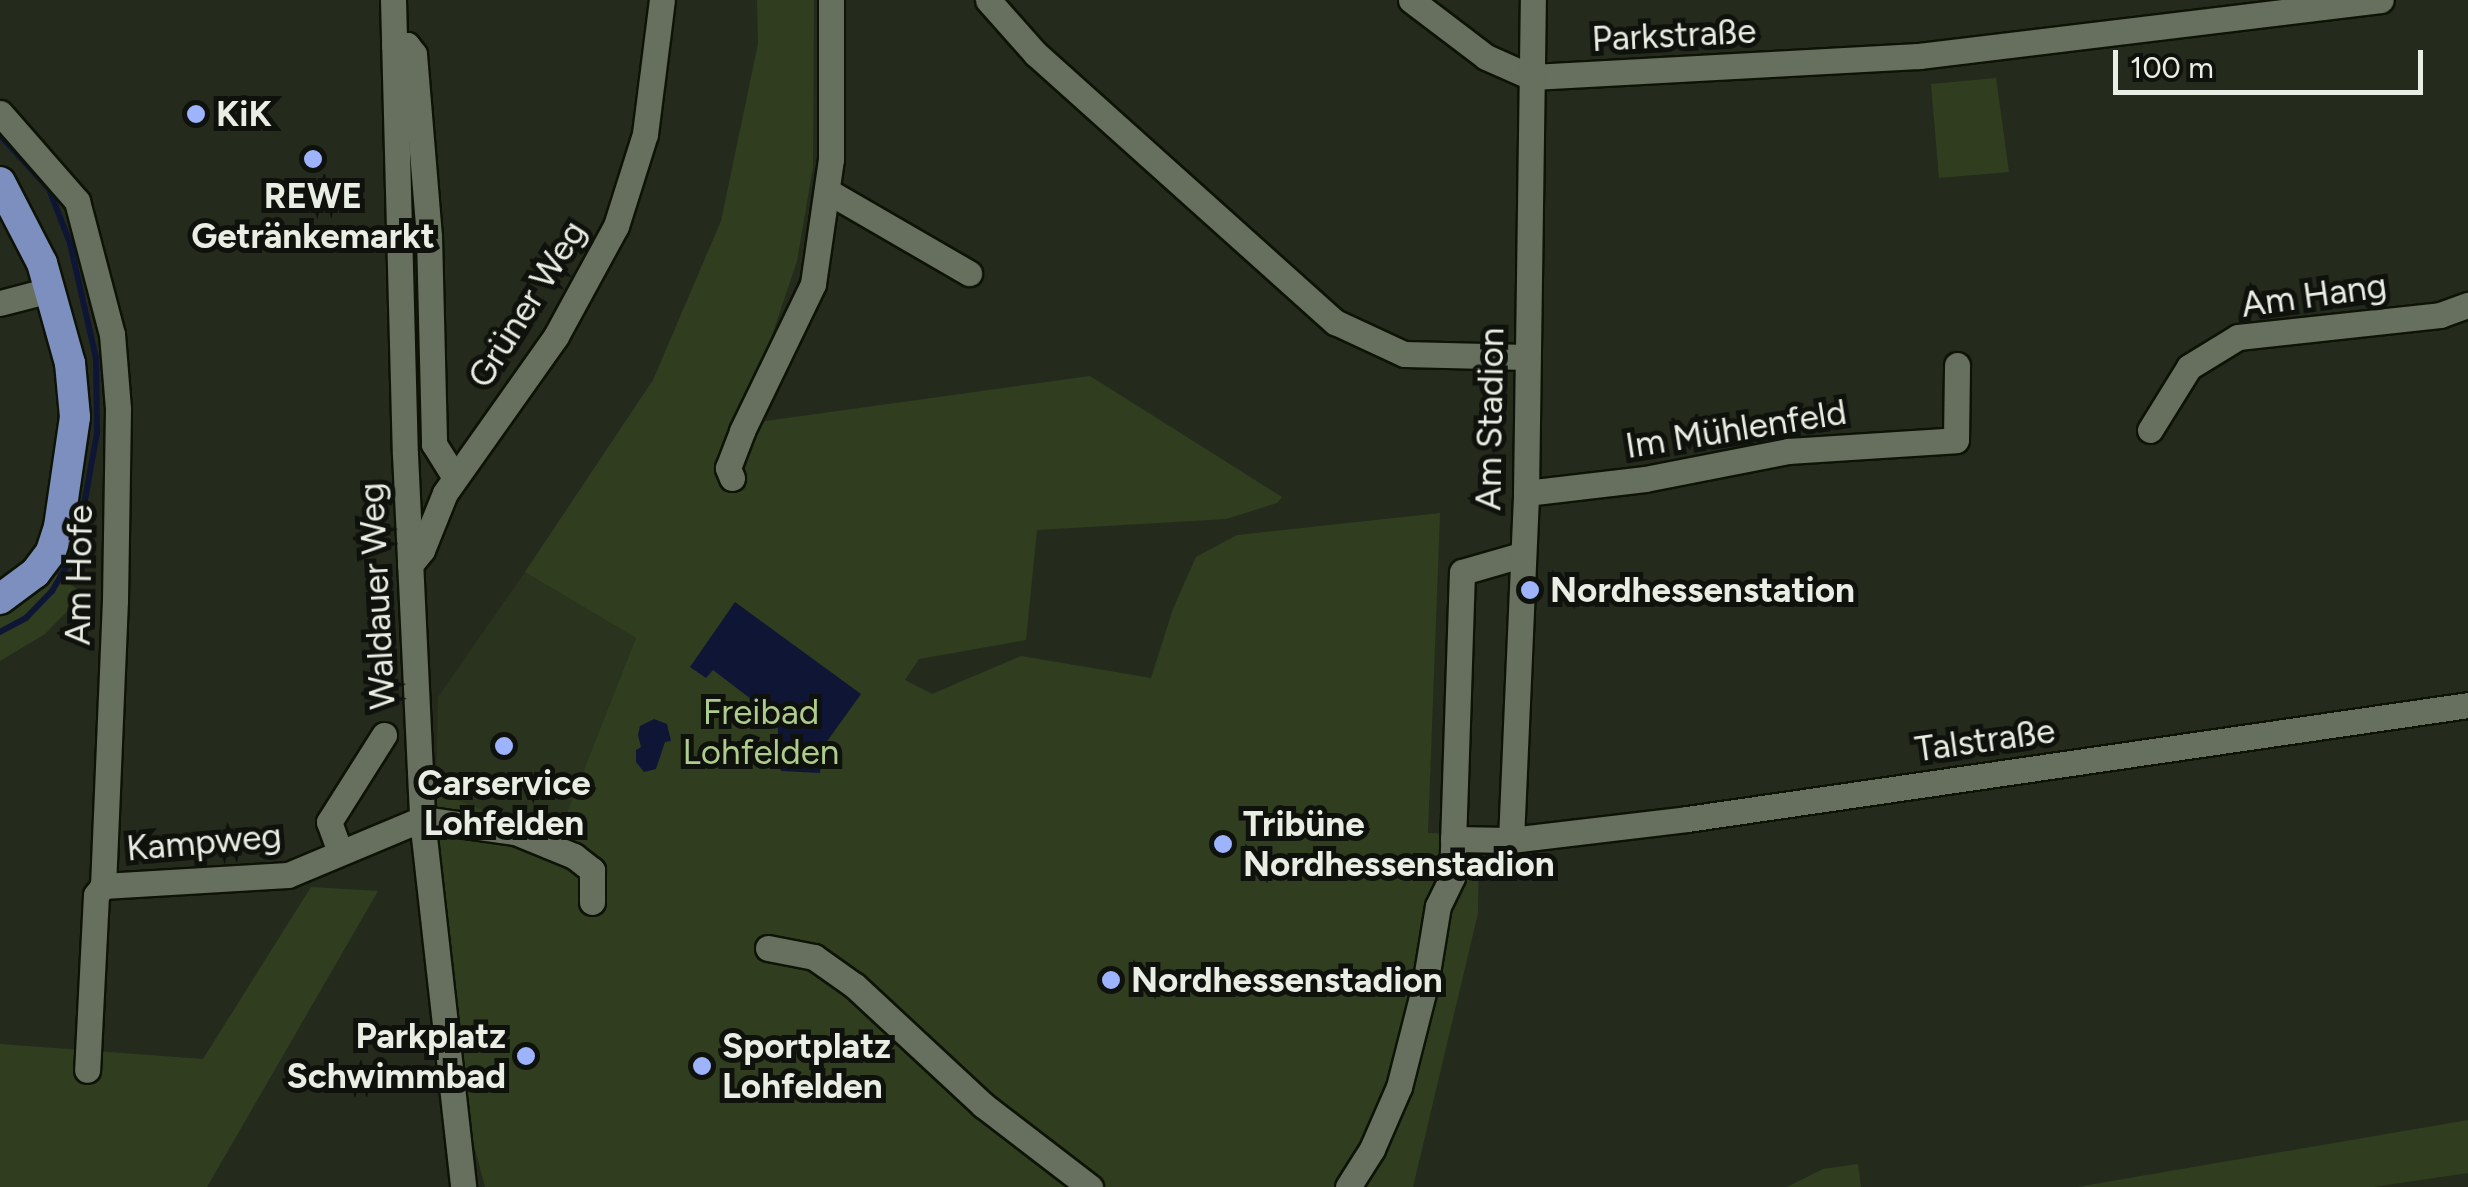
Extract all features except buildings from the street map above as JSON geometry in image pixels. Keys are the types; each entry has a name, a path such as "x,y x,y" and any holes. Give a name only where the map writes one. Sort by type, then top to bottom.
{"main road":[{"path":"0,599 35,573 50,552 60,526 75,389 50,290 4,197"}],"street":[{"name":"Waldauer Weg","path":"393,0 410,565 422,819 463,1187"},
{"name":"Grüner Weg","path":"410,565 422,550 454,477 556,336 616,226 645,134 662,0"},
{"path":"732,478 728,468 742,431 813,284 829,192 831,0"},
{"path":"988,0 1036,54 1335,322 1404,354 1527,357"},
{"name":"Parkstraße","path":"1411,0 1486,57 1531,78 1919,56 2381,0"},
{"name":"Am Stadion","path":"1511,840 1520,555 1526,493 1533,0"},
{"path":"394,45 407,45 414,54 429,236 434,444 454,477"},
{"name":"Am Hofe","path":"0,113 77,201 112,334 118,409 116,578 102,886 96,895 86,1070"},
{"path":"829,192 968,274"},
{"path":"0,303 50,290"},
{"name":"Am Hang","path":"2150,430 2190,367 2238,337 2440,315 2468,305"},
{"name":"Im Mühlenfeld","path":"1526,493 1644,479 1788,451 1956,440 1958,364"},
{"path":"1348,1187 1372,1150 1399,1086 1426,984 1438,906 1452,876 1462,572 1520,555"},
{"name":"Talstraße","path":"1453,840 1511,840 1687,819 2468,705"},
{"path":"340,852 329,822 384,735"},
{"path":"422,819 515,832 574,856 592,870 592,902"},
{"name":"Kampweg","path":"102,886 264,880 422,819"},
{"path":"768,948 814,957 855,986 983,1105 1090,1187"}],"shaded area":[{"path":"525,572 636,638 557,838 436,792 438,697"}],"green space":[{"name":"Freibad Lohfelden","path":"757,0 814,0 813,167 797,261 766,353 751,423 1090,376 1282,497 1277,503 1226,519 1037,530 1026,640 919,659 905,680 932,694 1021,656 1151,678 1173,609 1196,557 1237,535 1440,513 1428,833 1460,834 1479,827 1478,913 1413,1187 485,1187 459,1088 436,792 557,838 636,638 525,572 653,380 721,221 758,44"},
{"path":"1996,78 2009,172 1939,178 1931,84"},
{"path":"53,572 84,594 45,634 0,661 0,612"},
{"path":"311,887 378,891 207,1187 0,1187 0,1044 203,1059"},
{"path":"2468,1120 2468,1173 2373,1187 2077,1187"},
{"path":"1858,1164 1861,1187 1787,1187 1823,1169"}],"water":[{"path":"735,602 861,694 823,747 820,773 781,771 777,719 713,670 706,678 690,667"},
{"path":"654,719 667,724 671,741 665,742 656,769 644,772 636,762 636,750 641,747 638,735 640,726"}],"waterway":[{"path":"0,135 49,189 70,243 96,358 97,433 76,550 52,591 26,618 0,632"}],"place":[{"name":"KiK","path":"196,114"},
{"name":"REWE Getränkemarkt","path":"313,159"},
{"name":"Nordhessenstation","path":"1530,590"},
{"name":"Carservice Lohfelden","path":"504,746"},
{"name":"Tribüne Nordhessenstadion","path":"1223,844"},
{"name":"Nordhessenstadion","path":"1111,980"},
{"name":"Parkplatz Schwimmbad","path":"526,1056"},
{"name":"Sportplatz Lohfelden","path":"702,1066"}]}
